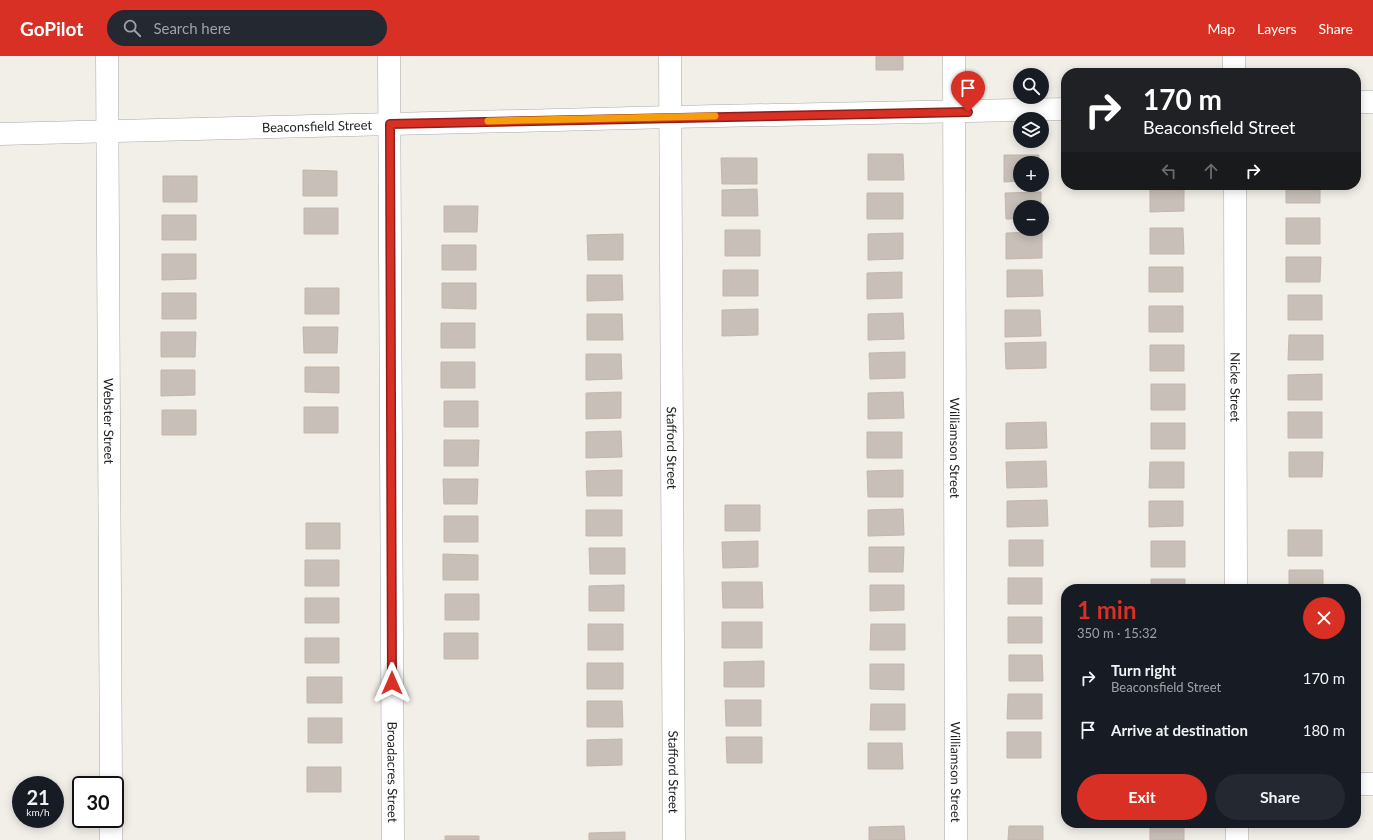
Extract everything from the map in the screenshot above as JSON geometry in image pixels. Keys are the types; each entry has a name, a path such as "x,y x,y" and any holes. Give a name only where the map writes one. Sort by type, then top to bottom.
{"street":[{"name":"Webster Street","path":"107,56 111,776"},
{"name":"Broadacres Street","path":"389,56 393,840"},
{"name":"Stafford Street","path":"670,56 674,840"},
{"name":"Williamson Street","path":"954,56 956,840"},
{"path":"1234,56 1234,68"},
{"path":"1361,102 1373,102"},
{"name":"Beaconsfield Street","path":"0,134 671,117 1061,109"},
{"name":"Nicke Street","path":"1235,190 1236,584"},
{"path":"1361,784 1373,784"},
{"path":"111,828 111,840"},
{"path":"1237,828 1237,840"}],"building":[{"path":"876,56 903,56 903,70 876,70"},
{"path":"868,154 903,154 904,180 868,180"},
{"path":"1004,155 1039,155 1013,156 1013,181 1004,182"},
{"path":"721,158 757,158 757,184 722,184"},
{"path":"303,170 337,171 337,196 303,196"},
{"path":"163,176 197,176 197,202 163,202"},
{"path":"757,189 758,216 722,216 722,190"},
{"path":"1150,190 1184,190 1184,211 1150,212"},
{"path":"1286,190 1320,190 1320,203 1286,203"},
{"path":"1041,192 1041,200 1013,200 1013,219 1006,219 1005,193"},
{"path":"867,193 903,193 903,219 867,219"},
{"path":"444,206 478,206 477,232 444,232"},
{"path":"304,208 338,208 338,234 304,234"},
{"path":"162,215 196,215 196,240 162,240"},
{"path":"1286,218 1320,218 1320,244 1286,244"},
{"path":"1150,228 1183,228 1184,254 1150,254"},
{"path":"725,230 760,230 760,256 725,256"},
{"path":"903,233 903,259 868,260 868,234"},
{"path":"1006,233 1013,233 1013,236 1042,236 1042,258 1006,259"},
{"path":"623,234 623,260 588,260 587,235"},
{"path":"442,245 476,245 476,270 442,270"},
{"path":"162,254 196,254 196,279 162,280"},
{"path":"1286,257 1321,257 1320,282 1286,282"},
{"path":"1149,267 1183,267 1183,292 1149,292"},
{"path":"723,270 758,270 758,296 723,296"},
{"path":"1007,270 1042,270 1043,296 1007,297"},
{"path":"902,272 902,298 867,299 867,273"},
{"path":"587,275 622,275 623,300 587,301"},
{"path":"442,283 476,283 476,309 442,308"},
{"path":"305,288 339,288 339,314 305,314"},
{"path":"162,293 196,293 196,319 162,319"},
{"path":"1288,295 1322,295 1322,320 1288,320"},
{"path":"1149,306 1183,306 1183,332 1149,332"},
{"path":"758,309 758,335 722,336 722,310"},
{"path":"1005,310 1040,310 1041,336 1005,337"},
{"path":"903,313 904,339 868,340 868,314"},
{"path":"587,314 622,314 623,340 587,340"},
{"path":"441,323 475,323 475,348 441,348"},
{"path":"303,327 338,327 337,353 304,353"},
{"path":"161,332 196,332 195,357 161,357"},
{"path":"1289,335 1323,335 1323,360 1288,360"},
{"path":"1046,342 1046,368 1006,369 1005,343"},
{"path":"1150,345 1184,345 1184,371 1150,371"},
{"path":"905,352 905,378 870,379 869,353"},
{"path":"586,354 621,354 622,379 586,380"},
{"path":"441,362 475,362 475,388 441,388"},
{"path":"305,367 339,367 339,393 305,392"},
{"path":"161,370 195,370 195,395 161,396"},
{"path":"1322,374 1322,400 1288,400 1288,375"},
{"path":"1151,384 1185,384 1185,410 1151,410"},
{"path":"621,392 621,418 586,419 586,393"},
{"path":"903,392 904,418 868,419 868,393"},
{"path":"444,401 478,401 478,427 444,427"},
{"path":"304,407 338,407 338,433 304,433"},
{"path":"162,410 196,410 196,435 162,435"},
{"path":"1288,412 1322,412 1322,438 1288,438"},
{"path":"1046,422 1047,448 1006,449 1006,423"},
{"path":"1151,423 1185,423 1185,449 1151,449"},
{"path":"621,431 622,457 586,458 586,432"},
{"path":"867,432 902,432 902,458 867,458"},
{"path":"444,440 479,440 478,466 444,466"},
{"path":"1289,452 1323,452 1322,477 1289,477"},
{"path":"1046,461 1047,487 1007,488 1006,462"},
{"path":"1150,462 1184,462 1184,488 1149,488"},
{"path":"622,470 622,496 587,496 586,471"},
{"path":"903,470 903,497 868,497 867,471"},
{"path":"443,479 478,479 477,504 444,504"},
{"path":"1047,500 1048,526 1007,527 1007,501"},
{"path":"1149,501 1183,501 1183,526 1149,527"},
{"path":"725,505 760,505 760,531 725,531"},
{"path":"903,509 904,535 868,536 868,510"},
{"path":"586,510 622,510 622,536 586,536"},
{"path":"444,516 478,516 478,542 444,542"},
{"path":"306,523 340,523 340,549 306,549"},
{"path":"1288,530 1322,530 1322,556 1288,556"},
{"path":"1009,540 1043,540 1043,566 1009,566"},
{"path":"758,541 758,567 723,568 722,542"},
{"path":"1151,541 1185,541 1185,567 1151,567"},
{"path":"869,547 904,547 903,572 869,572"},
{"path":"589,548 625,548 625,574 590,574"},
{"path":"443,554 478,555 478,580 443,580"},
{"path":"305,560 339,560 339,586 305,586"},
{"path":"1289,570 1323,570 1323,584 1289,584"},
{"path":"1008,578 1042,578 1042,604 1008,604"},
{"path":"1151,579 1185,579 1185,584 1151,584"},
{"path":"722,582 762,582 763,608 723,608"},
{"path":"624,585 624,611 589,611 589,586"},
{"path":"870,585 904,585 904,610 870,611"},
{"path":"445,594 479,594 479,620 445,620"},
{"path":"305,598 339,598 339,623 305,623"},
{"path":"1008,617 1042,617 1042,643 1008,643"},
{"path":"722,622 762,622 762,648 722,648"},
{"path":"588,624 623,624 623,650 588,650"},
{"path":"871,624 905,624 905,650 870,650"},
{"path":"444,633 478,633 478,659 444,659"},
{"path":"305,638 339,638 339,663 305,663"},
{"path":"1009,655 1042,655 1043,681 1009,681"},
{"path":"764,661 764,687 724,687 724,662"},
{"path":"587,663 623,663 623,689 587,689"},
{"path":"870,664 904,664 904,690 870,689"},
{"path":"307,677 342,677 342,703 307,703"},
{"path":"1008,694 1042,694 1042,719 1007,719"},
{"path":"725,700 761,700 761,726 726,726"},
{"path":"587,701 622,701 623,727 587,727"},
{"path":"871,704 905,704 905,730 870,730"},
{"path":"308,718 342,718 342,743 308,743"},
{"path":"1007,732 1041,732 1041,758 1007,758"},
{"path":"726,737 762,737 762,763 727,763"},
{"path":"622,739 622,765 587,766 587,740"},
{"path":"868,743 902,743 903,769 868,769"},
{"path":"307,767 341,767 341,792 307,792"},
{"path":"904,826 905,840 869,840 869,827"},
{"path":"1009,826 1043,826 1043,840 1008,840"},
{"path":"1150,828 1184,828 1184,840 1150,840"},
{"path":"625,832 625,840 589,840 589,833"},
{"path":"445,836 479,836 479,840 445,840"}],"slow traffic":[{"path":"488,121 715,116"}],"route":[{"path":"392,683 390,124 968,112"}]}
